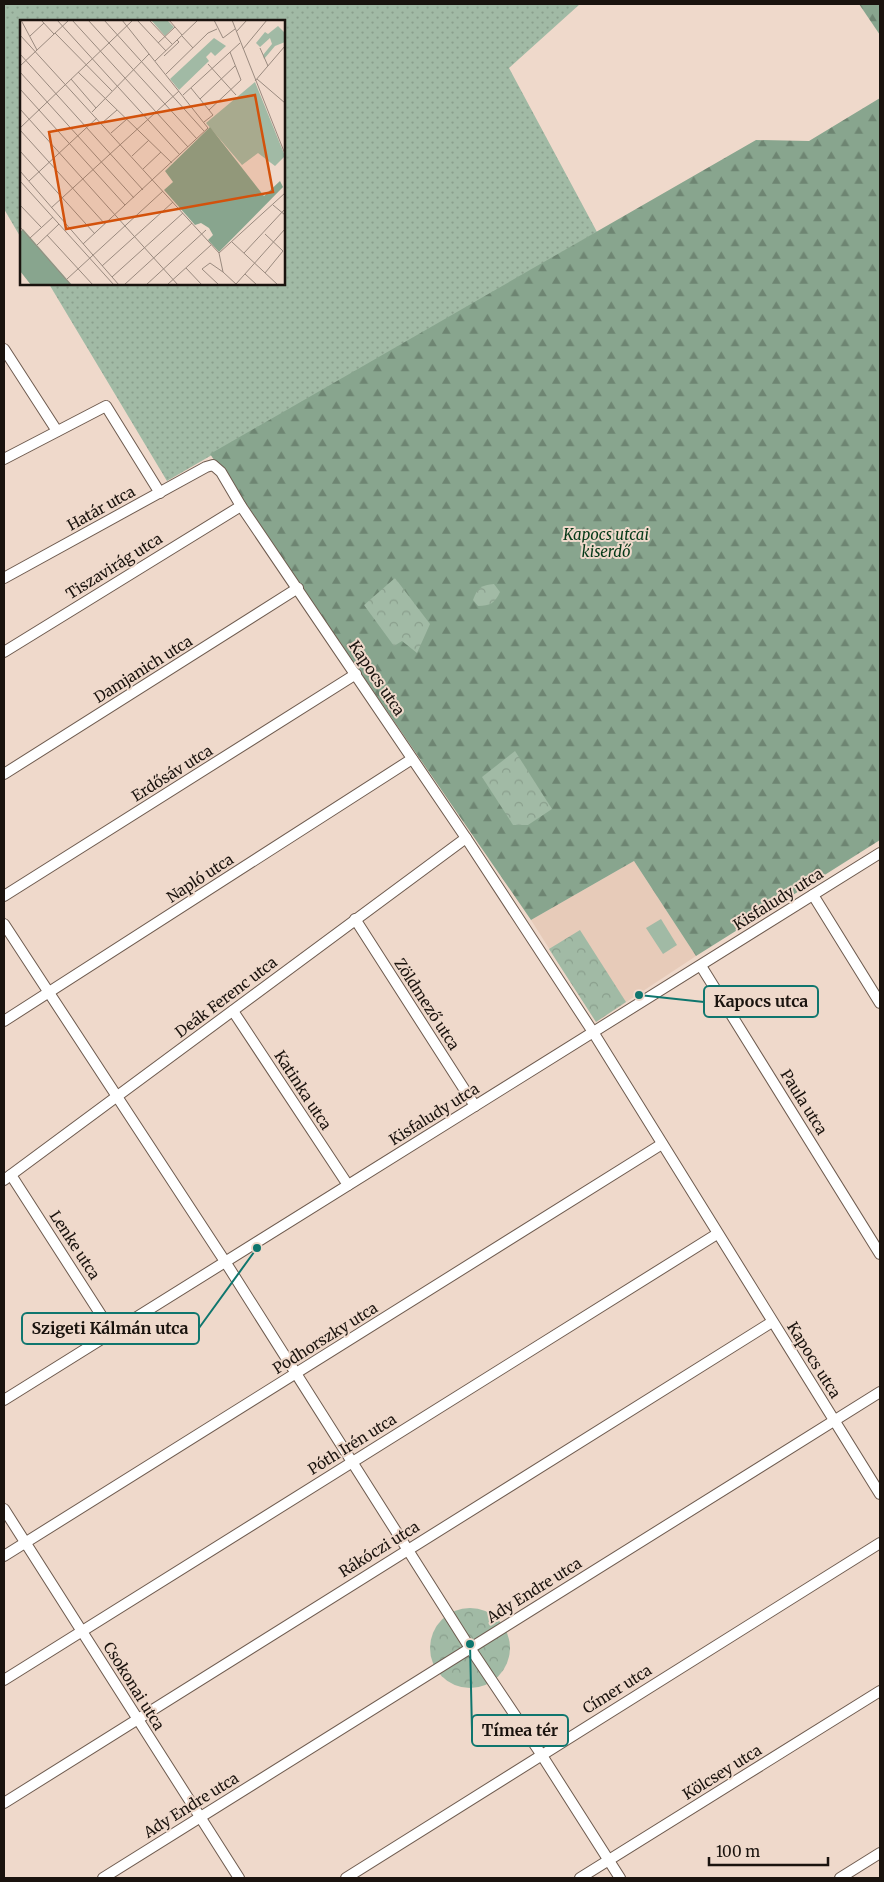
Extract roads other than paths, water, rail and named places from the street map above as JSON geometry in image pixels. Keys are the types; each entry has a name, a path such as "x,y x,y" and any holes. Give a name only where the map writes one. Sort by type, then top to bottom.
{"street":[{"path":"4,349 58,431"},
{"path":"4,459 106,406 160,493"},
{"name":"Határ utca","path":"4,578 213,465"},
{"name":"Kapocs utca","path":"213,465 221,472 241,506 466,838 593,1032 880,1494"},
{"name":"Tiszavirág utca","path":"4,652 241,506"},
{"name":"Damjanich utca","path":"4,774 298,588"},
{"name":"Erdősáv utca","path":"4,896 356,674"},
{"name":"Napló utca","path":"4,1022 412,759"},
{"name":"Deák Ferenc utca","path":"8,1177 466,838"},
{"name":"Kisfaludy utca","path":"4,1399 226,1263 880,852"},
{"path":"813,895 880,1003"},
{"name":"Zöldmező utca","path":"355,919 475,1106"},
{"path":"4,924 226,1263 294,1374 620,1878"},
{"name":"Paula utca","path":"701,966 880,1254"},
{"name":"Katinka utca","path":"233,1010 348,1185"},
{"name":"Podhorszky utca","path":"4,1556 662,1144"},
{"name":"Lenke utca","path":"8,1177 112,1332"},
{"name":"Póth Irén utca","path":"4,1680 717,1234"},
{"name":"Rákóczi utca","path":"4,1803 772,1322"},
{"name":"Ady Endre utca","path":"103,1878 880,1392"},
{"name":"Csokonai utca","path":"4,1509 239,1878"},
{"name":"Címer utca","path":"346,1878 880,1543"},
{"name":"Kölcsey utca","path":"580,1878 880,1692"},
{"path":"840,1878 880,1853"}],"place":[{"name":"Kapocs utca","path":"639,995"},
{"name":"Szigeti Kálmán utca","path":"257,1248"},
{"name":"Tímea tér","path":"470,1644"}],"park label":[{"name":"Kapocs utcai kiserdő","path":"606,542"}]}
